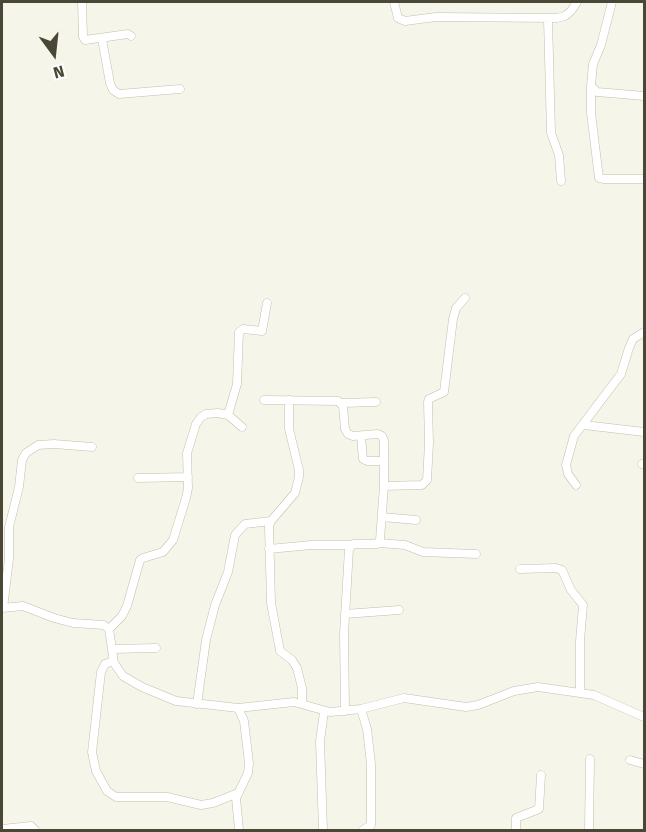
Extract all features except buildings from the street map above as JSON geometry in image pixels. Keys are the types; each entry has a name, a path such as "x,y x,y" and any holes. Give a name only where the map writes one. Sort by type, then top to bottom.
{"street":[{"path":"82,2 82,37 85,40 128,34 131,36"},
{"path":"394,2 398,18 405,21 436,17 548,19 565,16 577,2"},
{"path":"612,2 601,45 593,64 591,86 591,113 598,178 645,179"},
{"path":"548,19 552,133 559,155 561,181"},
{"path":"102,39 112,90 118,94 180,89"},
{"path":"591,86 597,92 645,96"},
{"path":"384,486 422,485 427,480 428,402 429,399 440,396 444,392 453,319 456,308 465,298"},
{"path":"228,415 237,384 239,332 243,328 262,331 267,303"},
{"path":"576,485 568,474 566,465 574,436 621,374 633,339 645,332"},
{"path":"264,400 376,402"},
{"path":"289,400 289,429 299,470 298,486 295,493 271,521 269,549 271,603 280,651 292,660 297,668 302,688 302,703"},
{"path":"342,403 345,429 348,434 382,436 384,486 378,543"},
{"path":"109,629 122,616 127,606 140,560 163,552 173,540 186,498 187,453 196,424 206,414 228,415 242,426"},
{"path":"584,425 645,432"},
{"path":"361,436 363,459 384,461"},
{"path":"92,447 45,444 38,445 26,453 9,527 2,608 23,606 81,625 104,625 109,629 113,661 117,669 123,676 142,687 176,700 197,704 230,705 238,708 278,702 302,703 324,712 361,709 404,698 459,706 478,705 527,688 538,687 580,692 604,698 645,717"},
{"path":"138,478 188,477"},
{"path":"382,518 416,520"},
{"path":"197,704 206,640 215,605 228,572 236,535 245,524 271,521"},
{"path":"269,549 378,543 405,545 423,552 476,554"},
{"path":"345,711 345,614 350,545"},
{"path":"520,568 562,570 571,590 583,605 580,692"},
{"path":"345,614 399,610"},
{"path":"112,649 156,648"},
{"path":"113,661 105,664 101,672 92,752 96,771 108,791 117,797 167,797 201,806 238,793"},
{"path":"238,708 244,721 249,763 236,804 239,831"},
{"path":"361,709 367,729 371,764 371,825 363,831"},
{"path":"323,831 320,741 324,712"},
{"path":"590,759 590,831"},
{"path":"630,760 645,764"},
{"path":"516,831 516,819 539,809 541,775"},
{"path":"2,829 31,826 35,831"}]}
